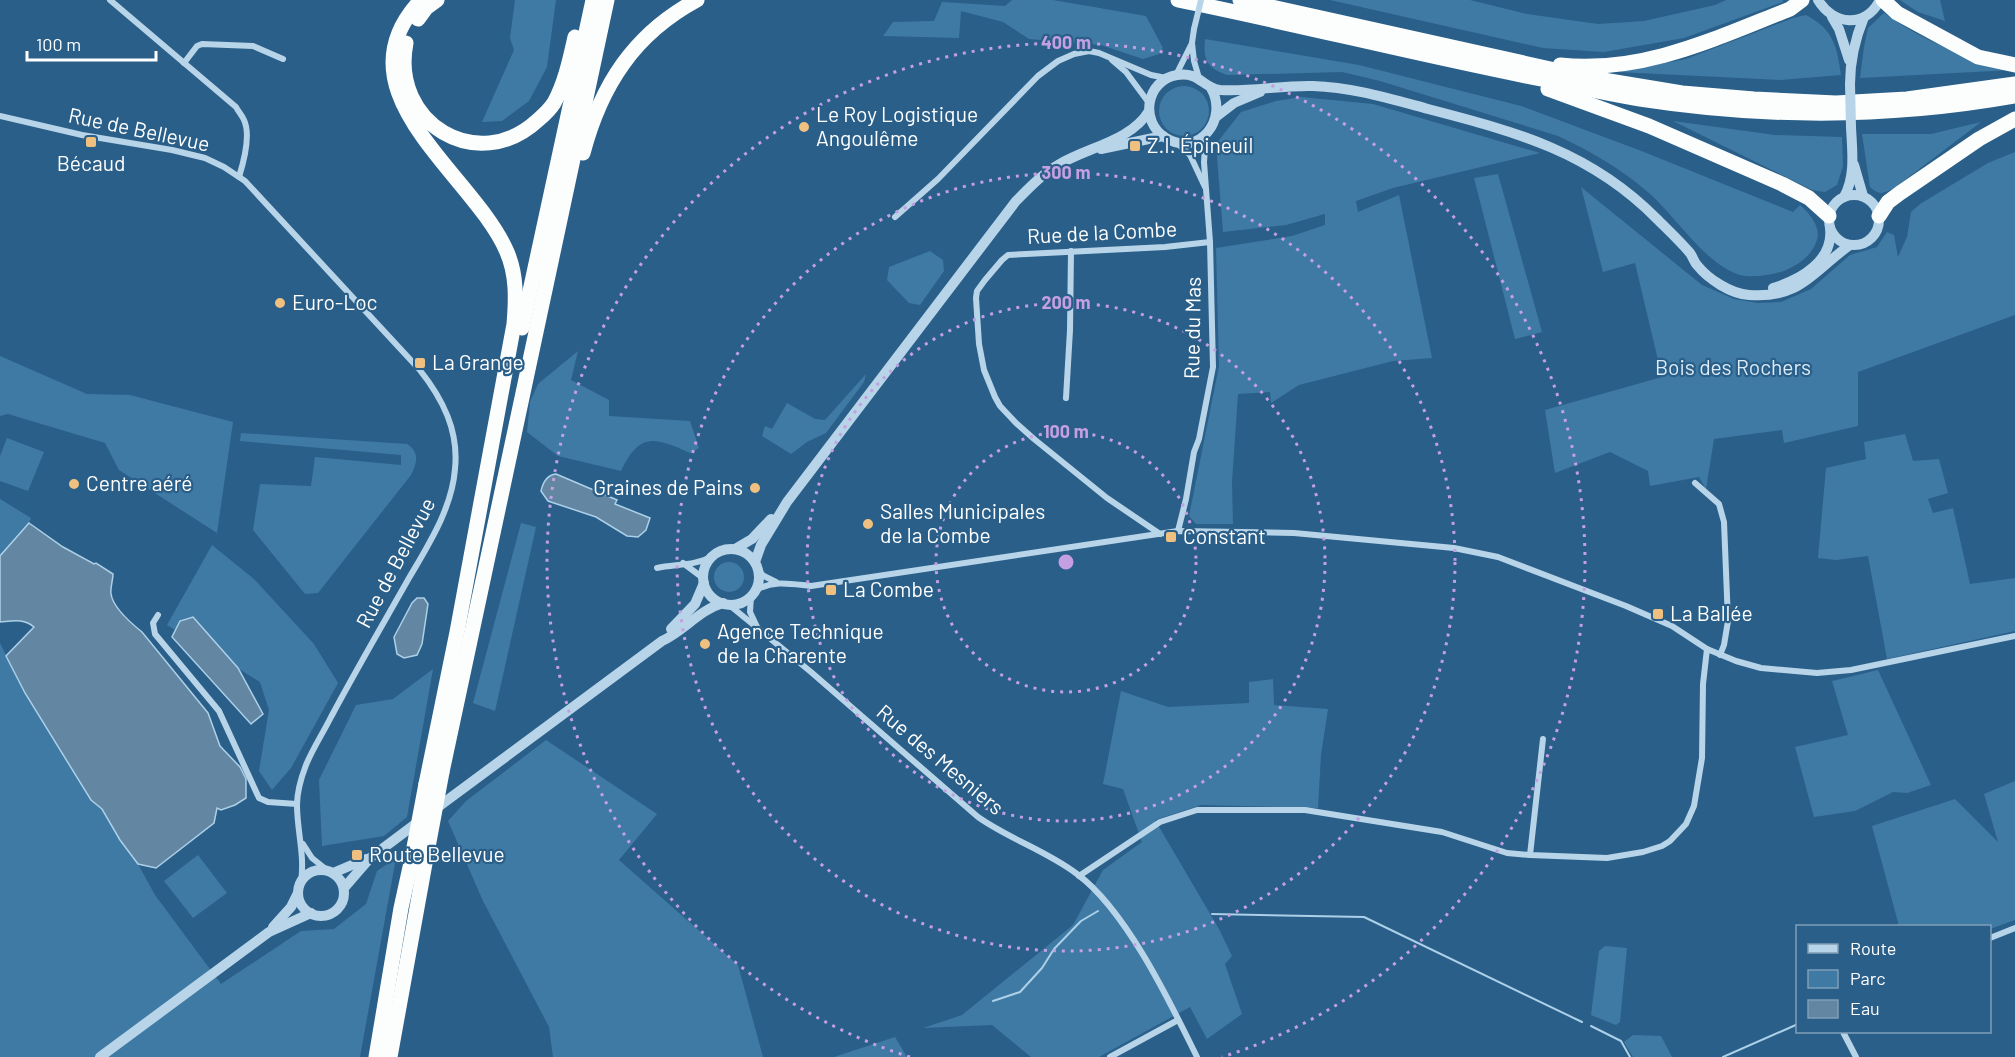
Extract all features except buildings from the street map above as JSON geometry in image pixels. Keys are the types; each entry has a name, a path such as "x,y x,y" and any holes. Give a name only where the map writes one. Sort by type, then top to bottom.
{"highway":[{"path":"376,1057 401,908 457,632 514,324 515,280 508,253 494,227 419,131 399,95 392,64 395,45 402,23 421,0"},
{"path":"437,0 426,8 414,24 407,39 403,58 404,76 409,94 419,111 448,135 463,141 483,143 505,140 521,134 554,103 566,74 585,0"},
{"path":"457,632 509,399 529,292 593,0"},
{"path":"390,1057 442,772 607,0"},
{"path":"536,327 598,106 627,56 667,18 696,0"},
{"path":"1178,0 1639,99 1754,111 1829,113 1916,110 2015,96"},
{"path":"1240,0 1591,78 1682,93 1836,103 1907,99 2015,84"},
{"path":"1487,54 1566,65 1593,65 1651,59 1674,54 1714,40 1790,9 1802,0"},
{"path":"1881,0 1897,13 1978,57 2015,65"},
{"path":"1515,74 1533,84 1649,126 1782,184 1809,198 1830,222"},
{"path":"1879,216 1888,202 1900,193 1979,139 2015,119"}],"street":[{"path":"110,0 236,108 244,120 247,133 243,167 239,177"},
{"path":"1199,78 1192,43 1201,0"},
{"path":"1818,0 1823,9 1842,20 1864,17 1881,0"},
{"path":"1831,15 1839,29 1850,63"},
{"path":"1844,197 1849,187 1853,160 1850,63 1864,17"},
{"path":"759,632 750,612 759,580 757,566 761,545 788,502 1016,201 1051,169 1131,131 1139,124 1149,107 1155,89 1171,76 1192,43"},
{"path":"184,63 197,46 202,44 253,46 282,59"},
{"path":"895,217 938,179 1038,76 1058,61 1074,54 1089,51 1109,57 1151,75 1191,75 1199,78 1211,88 1217,102 1217,116 1211,129 1192,142 1177,142 1162,136 1153,125 1149,107 1126,72 1109,57"},
{"path":"1211,88 1332,87 1372,94 1497,128 1551,146 1587,164 1617,183 1652,214 1690,254 1721,277 1742,287 1770,289 1785,285 1811,270 1830,244 1830,222 1837,201 1844,197 1853,194 1863,196 1876,208 1879,216 1874,235 1863,243 1850,245 1835,236 1830,222"},
{"path":"1217,116 1234,103 1265,89"},
{"name":"Rue de Bellevue","path":"0,116 82,135 172,150 204,158 239,177 256,191 419,369 441,399 450,419 455,443 456,467 441,519 347,687 307,763 298,787 297,804 303,870 301,882"},
{"name":"Rue du Mas","path":"1178,531 1213,367 1210,242 1204,162 1206,134"},
{"path":"1089,150 1162,136"},
{"name":"Rue du Mas","path":"1177,142 1190,155 1207,194"},
{"path":"1853,160 1863,196"},
{"name":"Rue de la Combe","path":"1160,534 1107,498 1016,423 1000,406 989,386 984,370 979,344 977,291 1008,255 1165,247 1210,242"},
{"path":"1690,254 1698,267 1729,289 1739,293 1766,295 1793,290 1804,284 1850,245"},
{"path":"1066,398 1071,251"},
{"path":"1695,483 1719,504 1724,522 1728,621 1720,655"},
{"path":"735,549 752,539 788,502"},
{"path":"344,888 370,858 662,641 706,610 725,604 741,603 766,584 811,586 1178,531 1294,533 1480,552 1592,592 1662,621 1720,655 1761,668 1802,672 1851,670 2015,636"},
{"path":"657,568 683,563 699,563 727,549 735,549 743,551 764,576 776,583"},
{"path":"662,641 690,610 699,596 707,563 712,556"},
{"path":"683,563 704,580 708,592 714,599 725,604"},
{"name":"Rue des Mesniers","path":"725,604 811,672 978,817 1079,876 1101,898 1126,929 1153,973 1197,1057"},
{"path":"158,615 153,623 155,634 219,711 259,798 268,802 297,804"},
{"path":"1079,876 1160,822 1197,810 1305,810 1434,831 1507,853 1530,855 1585,858 1622,857 1662,846 1677,835 1691,816 1698,786 1704,736 1703,684 1707,649"},
{"path":"1530,855 1543,739"},
{"path":"298,894 302,905 311,913 324,916 336,911 343,901 342,882 312,858 302,844"},
{"path":"269,932 291,907 301,882 310,873 321,870 330,871 370,858"},
{"path":"100,1057 269,932 311,913"},
{"path":"1991,937 2015,928"},
{"path":"1110,1057 1178,1020"},
{"path":"1844,1033 1856,1057"}],"green space":[{"path":"515,0 556,0 547,67 529,101 502,121 482,122 514,50 510,38"},
{"path":"1012,0 1053,0 1146,16 1163,48 1159,54 1143,59 1101,45 1029,39 1003,22 961,11 959,38 883,36 893,22 934,21 942,2 1005,6"},
{"path":"1330,0 1470,0 1527,14 1598,24 1644,21 1715,5 1726,0 1783,0 1783,2 1684,38 1604,52 1543,48"},
{"path":"1900,0 1940,0 1945,21 1918,12"},
{"path":"1884,13 1945,48 2012,70 1860,78 1868,28"},
{"path":"1806,15 1828,32 1838,55 1841,75 1780,80 1618,72 1686,59"},
{"path":"1205,39 1359,65 1521,106 1644,152 1793,212 1800,205 1816,225 1817,240 1805,258 1786,270 1762,276 1737,274 1711,258 1655,198 1633,180 1602,159 1558,136 1380,81 1342,72 1227,75 1215,69 1208,62"},
{"path":"1179,86 1189,86 1202,93 1209,106 1209,116 1202,129 1189,136 1179,136 1170,132 1163,125 1159,116 1159,106 1163,97 1170,90"},
{"path":"1301,97 1373,104 1540,153 1393,188 1356,201 1358,212 1399,195 1432,358 1393,361 1299,385 1271,403 1270,392 1238,394 1232,482 1233,524 1196,524 1189,516 1219,366 1216,248 1292,236 1325,225 1325,214 1286,225 1223,232 1216,144 1241,112 1276,101"},
{"path":"1673,121 1775,135 1842,137 1843,166 1837,185 1825,192 1812,190"},
{"path":"1981,122 1893,189 1881,193 1870,187 1862,134 1931,134"},
{"name":"Bois des Rochers","path":"2015,152 2015,315 1858,372 1858,426 1784,443 1782,430 1714,439 1706,489 1699,477 1650,486 1648,471 1610,452 1555,473 1545,410 1662,377 1635,263 1603,272 1581,187 1702,285 1734,299 1758,303 1781,302 1811,289 1850,255 1877,247 1887,232 1894,235 1898,257 1907,237 1911,212 1920,204 1988,163"},
{"path":"1498,174 1542,332 1515,339 1474,178"},
{"path":"930,251 943,260 944,271 920,305 909,303 887,280 889,267"},
{"path":"578,351 571,380 609,400 609,416 690,421 699,448 690,453 657,441 649,441 635,449 621,471 558,456 527,432 530,402 538,384"},
{"path":"0,356 87,394 130,395 233,422 217,533 119,470 105,443 8,414 0,416"},
{"path":"866,374 864,382 826,433 807,442 791,454 762,436 765,426 772,429 787,403 815,419 825,420"},
{"path":"241,433 407,444 416,454 416,462 411,475 318,593 305,594 253,530 260,484 311,486 315,457 401,465 401,455 240,441"},
{"path":"1905,434 1913,461 1939,459 1948,493 1928,499 1933,513 1953,508 1970,584 2015,578 2015,631 1887,659 1868,556 1836,560 1818,558 1826,468 1866,459 1864,442"},
{"path":"7,438 44,452 28,491 0,481 0,456"},
{"path":"0,499 31,518 0,556"},
{"path":"521,523 536,527 495,711 473,703"},
{"path":"212,545 254,579 314,644 338,683 291,768 272,790 259,771 269,710 260,682 167,625"},
{"path":"729,562 740,566 744,577 740,588 729,592 718,588 714,577 718,566"},
{"path":"0,643 25,693 91,800 102,809 155,895 221,984 301,931 334,929 366,904 377,871 396,858 360,1057 0,1057"},
{"path":"433,669 407,817 384,836 322,846 319,780 356,705 393,699"},
{"path":"1878,670 1931,785 1907,793 1893,792 1855,811 1814,817 1795,747 1848,735 1832,681"},
{"path":"1273,679 1274,705 1328,709 1321,755 1318,808 1201,805 1155,820 1219,929 1232,956 1225,964 1242,1014 1207,1039 1190,1007 1099,1057 1031,1057 992,1025 923,1028 962,1015 1073,925 1103,870 1142,842 1123,789 1103,784 1121,691 1168,707 1249,703 1249,682"},
{"path":"546,740 657,814 619,860 738,965 763,1057 553,1057 549,1027 483,901 448,821 466,801"},
{"path":"2015,781 2015,920 1991,929 1991,925 1899,925 1872,826 1955,799 1998,842 1984,794"},
{"path":"198,855 227,893 193,918 164,881"},
{"path":"1605,946 1627,948 1620,1022 1616,1025 1591,1015 1599,951"},
{"path":"1633,1035 1661,1036 1672,1057 1633,1057 1624,1042"},
{"path":"895,1037 907,1057 834,1057"}],"water":[{"path":"556,474 617,500 615,504 650,518 646,530 638,537 627,536 596,517 548,501 541,491 548,477"},
{"path":"29,523 63,547 113,574 111,592 115,604 142,632 208,713 220,746 240,767 246,779 246,798 221,810 217,808 214,823 156,868 138,864 120,840 102,809 91,800 25,693 6,656 34,627 22,621 0,622 0,556"},
{"path":"417,598 424,598 428,604 422,644 417,655 404,658 397,654 394,637"},
{"path":"193,617 238,668 263,714 251,724 172,637 180,621"}],"waterway":[{"path":"993,1001 1020,992 1042,968 1054,949 1081,921 1098,911"},
{"path":"1212,914 1364,917 1582,1022"},
{"path":"1723,1057 1796,1025"},
{"path":"1591,1026 1621,1041 1630,1057"}],"place":[{"name":"Le Roy Logistique Angoulême","path":"804,127"},
{"name":"Bécaud","path":"91,142"},
{"name":"Z.I. Épineuil","path":"1135,146"},
{"name":"Euro-Loc","path":"280,303"},
{"name":"La Grange","path":"420,363"},
{"name":"Centre aéré","path":"74,484"},
{"name":"Graines de Pains","path":"755,488"},
{"name":"Salles Municipales de la Combe","path":"868,524"},
{"name":"Constant","path":"1171,537"},
{"name":"La Combe","path":"831,590"},
{"name":"La Ballée","path":"1658,614"},
{"name":"Agence Technique de la Charente","path":"705,644"},
{"name":"Route Bellevue","path":"357,855"}]}
